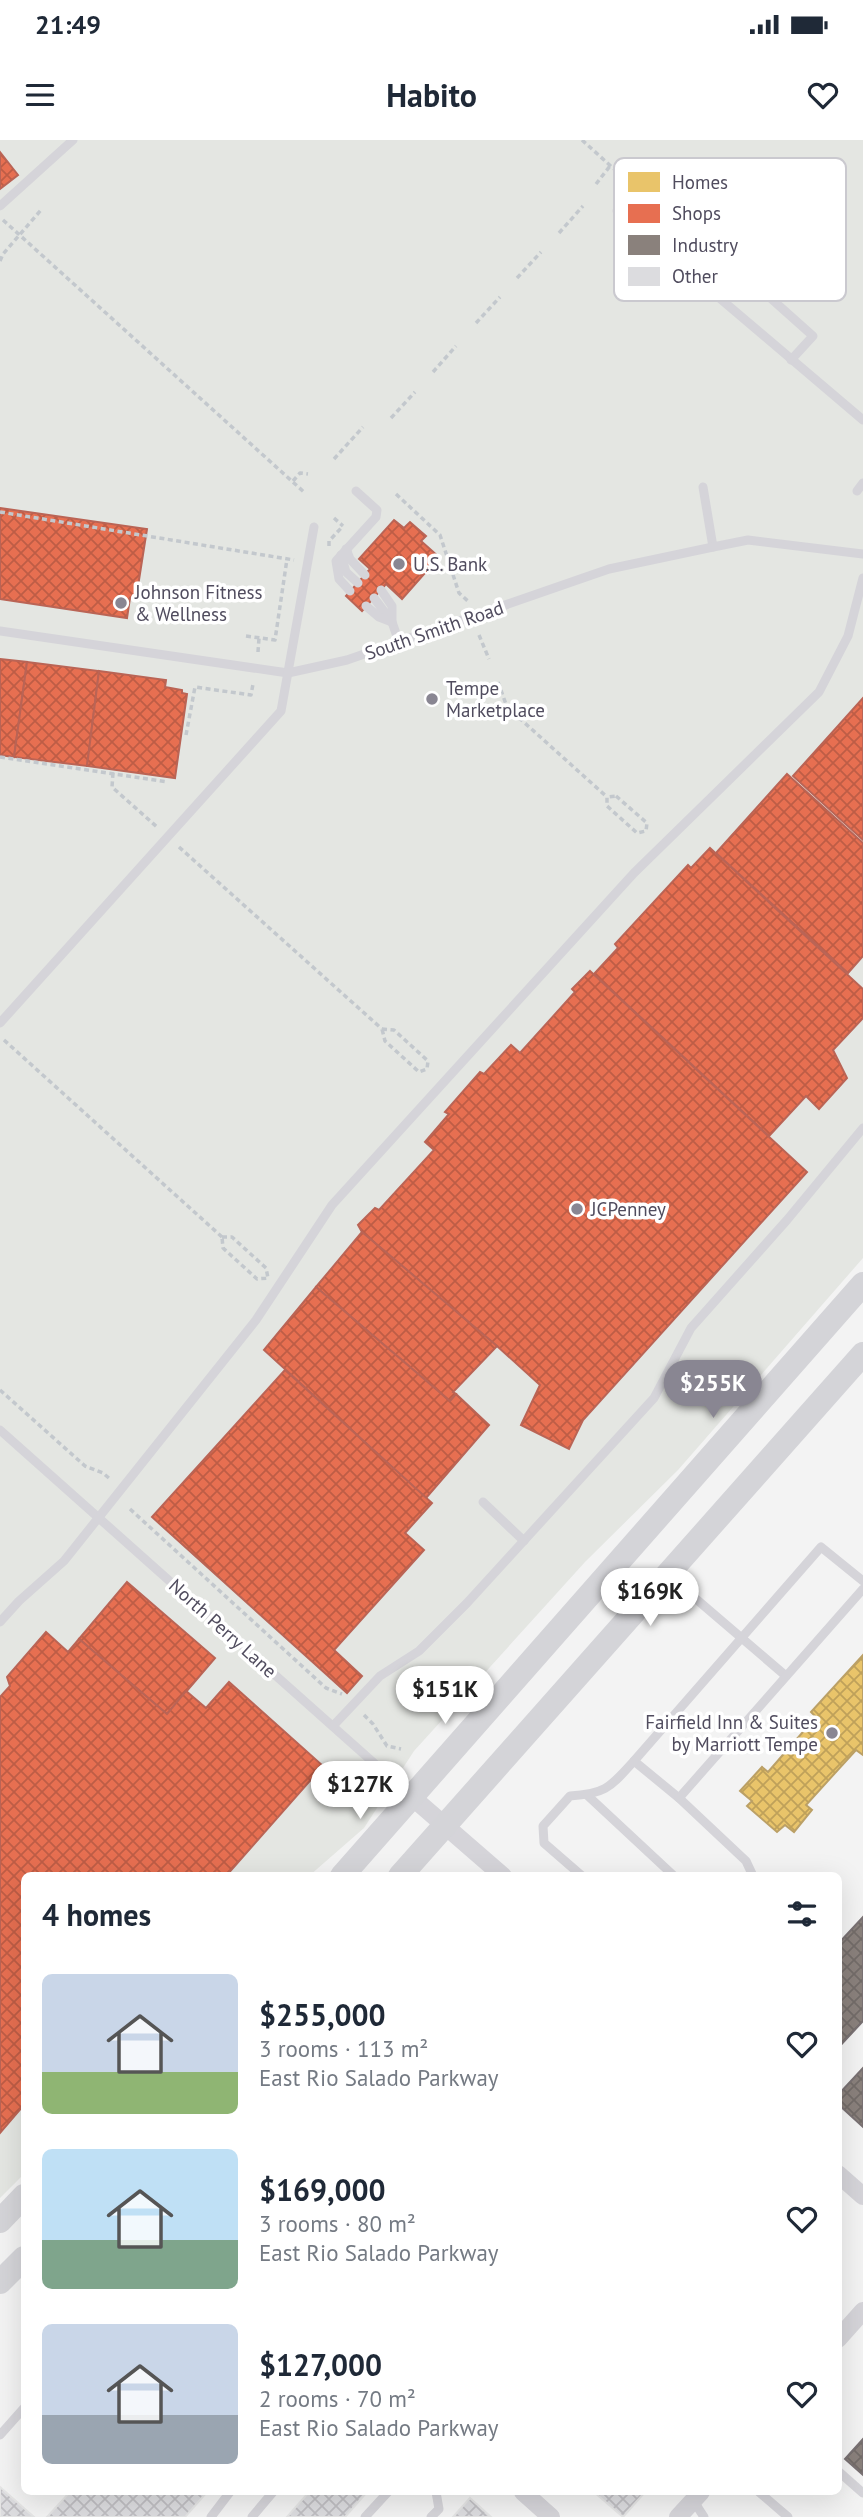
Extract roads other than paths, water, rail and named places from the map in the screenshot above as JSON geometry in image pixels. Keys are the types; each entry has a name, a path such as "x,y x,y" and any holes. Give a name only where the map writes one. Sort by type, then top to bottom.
{"main road":[{"path":"346,1872 863,1285"},
{"path":"404,1872 863,1354"},
{"path":"0,2221 21,2199"},
{"path":"0,2282 21,2261"}],"street":[{"name":"North Perry Lane","path":"412,1797 498,1872"},
{"path":"842,2178 863,2196"},
{"path":"842,2335 863,2311"},
{"path":"531,2495 551,2517"},
{"path":"678,2517 697,2496"}],"lane":[{"path":"0,206 73,140"},
{"path":"724,301 863,420"},
{"path":"774,301 813,336 792,360"},
{"path":"703,487 713,547"},
{"path":"350,591 340,579 336,561 376,517 377,510 356,491"},
{"path":"0,1023 281,711 314,527"},
{"name":"South Smith Road","path":"0,631 288,673 347,660 609,569 713,547 748,540 863,554"},
{"path":"344,552 365,575"},
{"path":"344,552 346,572 358,583"},
{"path":"0,1622 64,1561 256,1320 332,1205 634,873 819,692 848,636 863,578"},
{"path":"381,590 392,606 392,622"},
{"path":"374,597 392,622 399,642"},
{"path":"366,606 379,617 392,622"},
{"path":"332,1726 380,1676 400,1665 429,1642 654,1398 691,1328 787,1220 863,1128"},
{"name":"North Perry Lane","path":"0,1430 412,1797"},
{"path":"483,1502 524,1541"},
{"path":"577,1872 544,1843 542,1826 570,1796 608,1789 821,1547 863,1581"},
{"path":"668,1574 786,1676"},
{"path":"679,1798 863,1589"},
{"path":"635,1761 746,1861 751,1872"},
{"path":"587,1795 670,1872"},
{"path":"0,2435 21,2411"},
{"path":"842,2475 863,2493"},
{"path":"211,2517 228,2495"},
{"path":"252,2517 271,2495"},
{"path":"365,2517 385,2495"},
{"path":"431,2517 439,2509 437,2495"},
{"path":"762,2495 788,2517"},
{"path":"697,2496 705,2517"}],"place":[{"name":"U.S. Bank","path":"399,564"},
{"name":"Johnson Fitness & Wellness","path":"121,603"},
{"name":"Tempe Marketplace","path":"432,699"},
{"name":"JCPenney","path":"577,1209"},
{"name":"Fairfield Inn & Suites by Marriott Tempe","path":"832,1733"}]}
